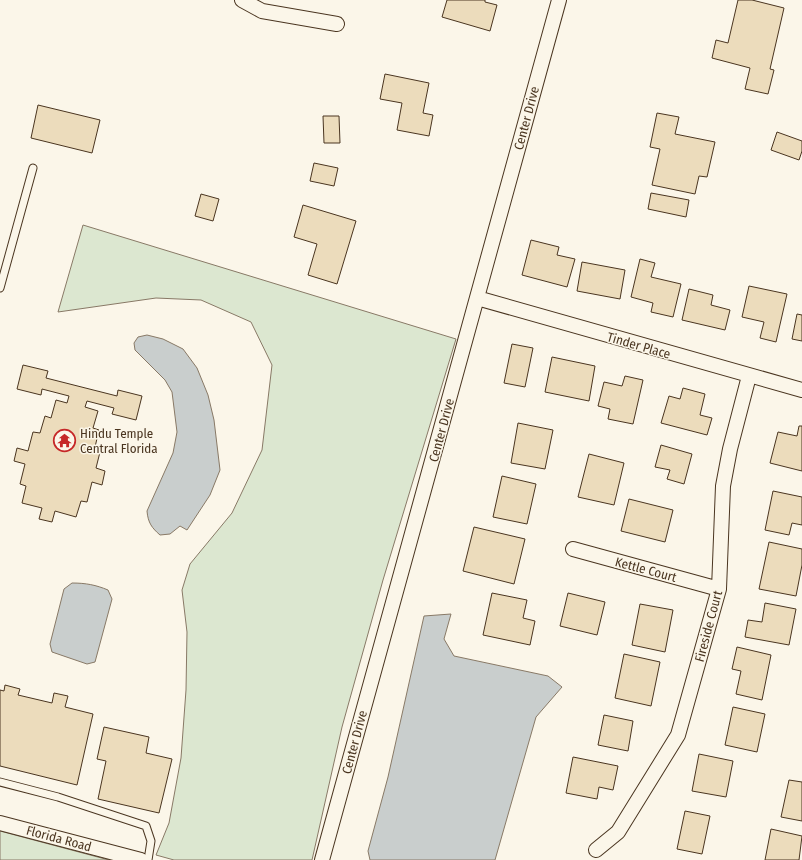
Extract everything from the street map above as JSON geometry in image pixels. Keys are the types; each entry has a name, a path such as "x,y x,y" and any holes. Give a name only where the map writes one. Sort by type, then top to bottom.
{"street":[{"path":"242,0 262,11 337,24"},
{"name":"Center Drive","path":"322,860 559,0"},
{"name":"Tinder Place","path":"477,298 802,390"},
{"name":"Fireside Court","path":"596,850 618,832 678,735 719,589 723,486 730,449 749,376"},
{"name":"Kettle Court","path":"573,549 719,589"},
{"name":"Florida Road","path":"0,823 141,860"}],"lane":[{"path":"0,288 33,168"},
{"path":"0,782 58,797 146,826 151,841 148,860"}],"green space":[{"path":"83,225 456,339 383,580 342,727 312,860 174,860 156,855 169,823 181,758 186,690 187,632 182,590 190,564 232,513 262,450 272,365 251,322 201,300 156,298 58,312"},
{"path":"0,831 109,860 0,860"}],"shaded area":[{"path":"147,335 163,339 183,349 197,368 208,395 214,420 220,470 210,495 187,530 180,526 170,534 160,535 151,525 148,519 147,511 173,453 177,432 172,392 165,380 135,350 134,343 138,337"},
{"path":"72,583 82,583 108,590 112,599 95,662 87,664 52,652 50,644 64,589"},
{"path":"451,614 444,639 454,656 548,676 562,687 536,717 495,860 370,860 368,851 388,777 424,616"}],"building":[{"path":"447,0 485,0 485,2 497,5 490,31 442,17"},
{"path":"738,0 752,0 784,8 770,69 774,70 768,94 745,89 750,68 712,58 716,40 728,43"},
{"path":"385,74 429,83 423,113 433,115 429,136 397,130 402,103 380,99"},
{"path":"38,105 100,120 92,153 31,138"},
{"path":"657,113 679,117 675,134 715,142 707,177 699,176 695,194 652,185 660,149 650,147"},
{"path":"323,116 339,116 340,143 324,143"},
{"path":"777,132 802,141 802,151 799,160 771,150"},
{"path":"314,163 338,168 334,186 310,181"},
{"path":"651,193 689,200 686,217 648,209"},
{"path":"201,194 219,199 213,221 195,216"},
{"path":"303,205 356,221 337,284 308,275 317,244 294,237"},
{"path":"531,240 559,247 557,255 575,259 567,287 522,275"},
{"path":"640,259 655,263 651,277 681,284 673,317 651,312 653,303 631,297"},
{"path":"582,262 625,270 620,299 577,291"},
{"path":"749,286 787,294 776,342 760,338 764,322 742,317"},
{"path":"689,289 713,295 711,305 730,310 725,330 682,320"},
{"path":"797,314 802,315 802,341 792,339"},
{"path":"512,344 533,348 525,387 504,383"},
{"path":"552,357 595,366 589,401 545,392"},
{"name":"Hindu Temple Central Florida","path":"23,365 48,371 46,378 117,396 118,390 142,396 136,420 112,414 114,408 87,401 85,407 98,411 93,428 99,430 95,447 101,448 96,468 105,471 102,485 92,482 87,502 81,501 76,517 55,511 52,522 39,519 42,508 22,503 26,486 20,484 25,464 14,461 17,448 28,451 33,432 40,433 45,416 51,418 56,400 67,403 69,396 42,389 41,395 17,389"},
{"path":"625,376 643,380 633,424 608,419 610,409 598,406 604,382 622,386"},
{"path":"683,388 705,394 700,415 712,418 707,435 661,423 669,396 680,399"},
{"path":"518,423 553,430 545,469 511,463"},
{"path":"799,426 802,426 802,471 770,463 778,432 797,436"},
{"path":"661,445 692,454 684,484 667,479 670,470 655,467"},
{"path":"589,454 624,463 614,505 578,497"},
{"path":"502,476 536,484 527,524 493,517"},
{"path":"773,491 802,497 802,525 792,523 789,535 765,530"},
{"path":"629,499 673,510 665,542 621,531"},
{"path":"474,527 525,539 514,584 463,571"},
{"path":"769,542 802,549 802,565 796,596 759,589"},
{"path":"492,593 527,600 523,618 535,621 530,645 483,635"},
{"path":"568,593 605,602 597,635 560,626"},
{"path":"765,603 796,609 789,645 745,637 748,620 762,622"},
{"path":"640,604 673,610 665,652 632,645"},
{"path":"737,647 771,655 762,700 736,694 741,671 732,669"},
{"path":"624,654 660,662 651,706 615,698"},
{"path":"5,685 20,689 18,695 52,703 54,693 68,696 65,707 93,714 77,785 0,766 0,690 4,691"},
{"path":"733,707 765,714 757,752 725,745"},
{"path":"604,715 633,721 628,751 598,745"},
{"path":"104,727 149,737 146,753 172,759 159,813 98,799 106,761 97,759"},
{"path":"699,754 733,761 726,797 692,791"},
{"path":"573,757 618,766 613,790 599,787 597,799 566,793"},
{"path":"789,780 802,782 802,821 781,817"},
{"path":"685,811 710,816 702,854 677,849"},
{"path":"771,829 802,836 799,860 765,860"}],"place":[{"name":"Hindu Temple Central Florida","path":"64,440"}]}
